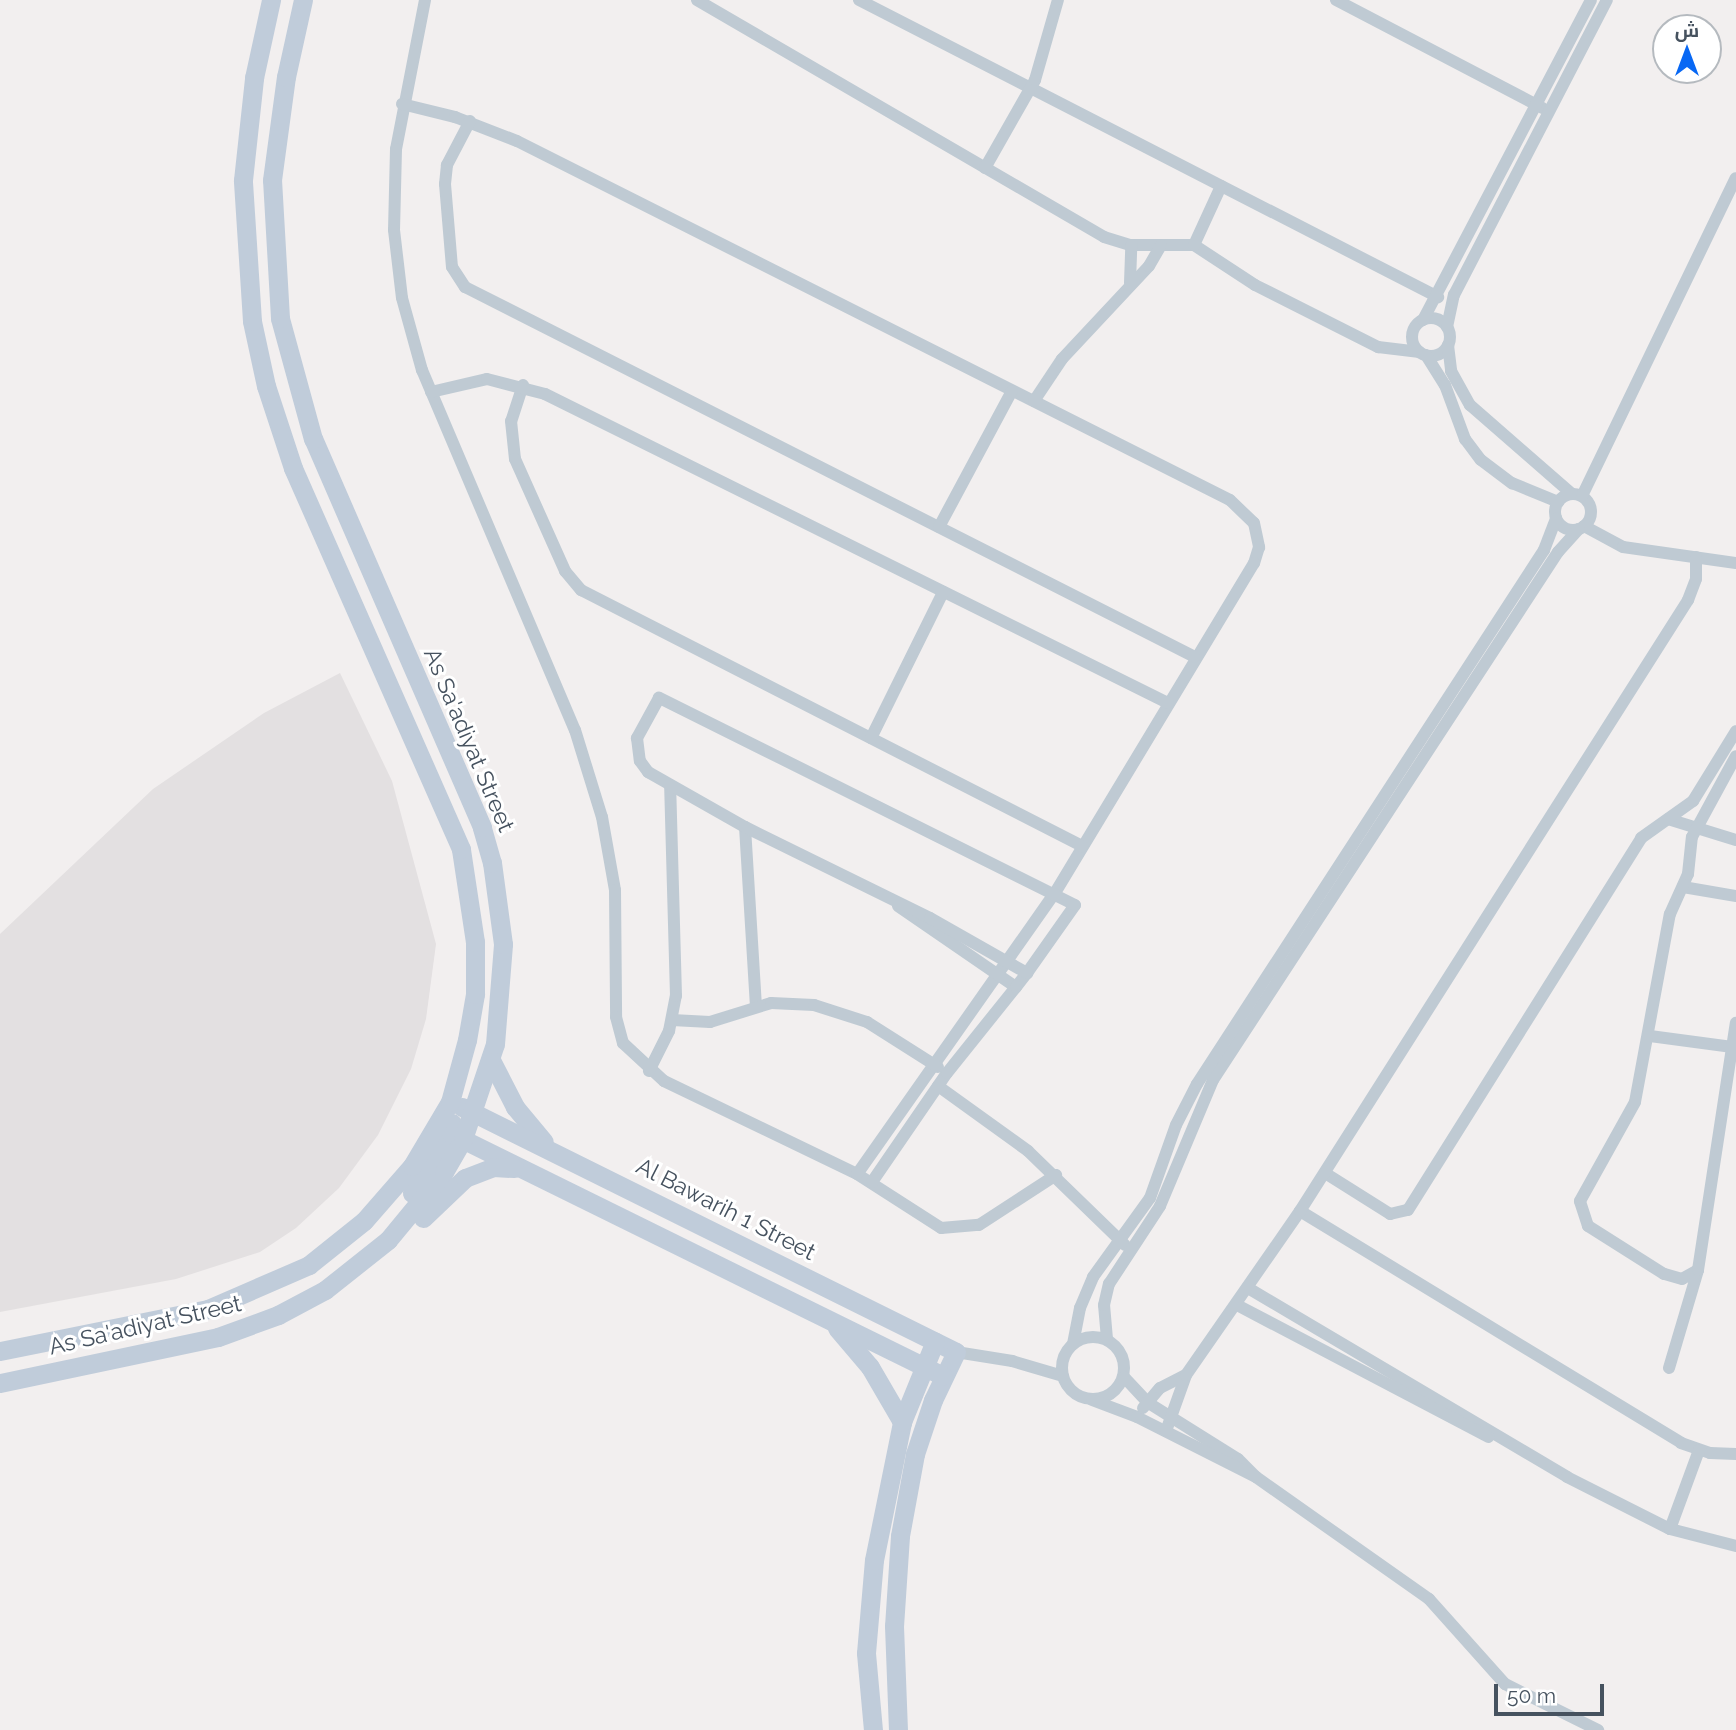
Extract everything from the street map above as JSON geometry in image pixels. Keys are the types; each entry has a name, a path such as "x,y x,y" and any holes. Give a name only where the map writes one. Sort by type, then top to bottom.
{"street":[{"path":"271,0 254,78 243,180 246,274 254,331 293,468 461,849 473,917 475,994 483,1032 462,1107"},
{"name":"As Sa'adiyat Street","path":"0,1383 218,1337 278,1315 325,1290 360,1265 414,1212 462,1107 491,1060 502,988 503,944 492,863 482,827 313,439 280,318 272,180 286,77 303,0"},
{"path":"425,0 402,104 394,182 396,254 408,324 431,392 575,730 602,817 612,870 618,941 617,1026 627,1048 649,1071 872,1182 932,1224 960,1230 988,1220 1056,1175"},
{"path":"697,0 1092,231 1130,245 1194,245 1255,285 1378,347 1439,354 1448,345"},
{"path":"859,0 1438,297"},
{"path":"985,168 1031,88 1058,0"},
{"path":"1336,0 1549,112"},
{"path":"1591,0 1438,297 1412,335 1445,385 1465,439 1480,460 1512,483 1558,502 1577,495 1736,178"},
{"path":"1063,1377 1063,1359 1073,1344 1086,1293 1150,1198 1179,1117 1384,806 1558,552 1581,528 1591,508 1469,405 1451,371 1447,327 1454,295 1607,0"},
{"path":"402,104 470,121 1230,500 1250,515 1259,539 1257,556 1054,894 932,1063 857,1174"},
{"path":"470,121 447,165 445,184 452,267 465,286 1195,657"},
{"path":"1502,172 1514,178"},
{"path":"1194,245 1221,186"},
{"path":"1130,245 1130,283"},
{"path":"1034,401 1062,359 1130,283 1149,266 1160,245"},
{"path":"1423,320 1436,319 1447,327"},
{"path":"431,392 474,380 523,385 1168,703"},
{"path":"523,385 513,409 512,446 575,585 1082,846"},
{"path":"939,527 1012,391"},
{"path":"1384,806 1544,550 1556,517 1558,502"},
{"path":"1556,517 1568,529 1581,528 1623,547 1736,561"},
{"path":"1166,1431 1186,1375 1237,1305 1325,1173 1688,600 1696,579 1696,557"},
{"path":"871,738 943,592"},
{"path":"872,1182 947,1073 1027,973 1075,905 659,698 640,729 637,746 644,767 670,785 745,827 930,918 1027,973"},
{"path":"1325,1173 1390,1214 1408,1210 1641,838 1693,802 1736,731"},
{"path":"1698,1270 1688,1277 1670,1277 1588,1226 1580,1208 1582,1194 1635,1102 1650,1037 1670,914 1683,887 1695,831 1736,756"},
{"path":"649,1071 672,1020 676,996 670,785"},
{"path":"1668,819 1695,831 1736,840"},
{"path":"745,827 756,1006"},
{"path":"1683,887 1736,896"},
{"path":"896,903 916,922 1016,987"},
{"path":"672,1020 710,1022 756,1006 786,1002 841,1012 879,1029 947,1073"},
{"path":"1668,1368 1698,1270 1736,1023"},
{"path":"1650,1037 1732,1046"},
{"path":"1107,1339 1106,1294 1160,1206 1200,1103 1228,1044"},
{"path":"491,1060 514,1107 550,1148"},
{"path":"938,1086 999,1128 1056,1175 1130,1251"},
{"name":"As Sa'adiyat Street","path":"0,1351 208,1309 309,1265 380,1205 451,1134 462,1107"},
{"name":"Al Bawarih 1 Street","path":"462,1107 550,1148 956,1352"},
{"path":"451,1134 943,1376"},
{"path":"325,1290 370,1270 465,1178 493,1167 530,1173"},
{"path":"1300,1211 1699,1450 1736,1454"},
{"path":"1248,1288 1350,1349 1433,1404"},
{"path":"1237,1305 1342,1363 1433,1404 1670,1529 1736,1546"},
{"path":"830,1319 870,1367 902,1422"},
{"path":"0,1338 94,1332"},
{"path":"1073,1344 1089,1336 1107,1339 1120,1351 1124,1377 1147,1402 1238,1459 1256,1477"},
{"path":"873,1730 866,1653 881,1513 902,1422 922,1365 935,1341"},
{"path":"1342,1363 1350,1349"},
{"path":"898,1730 894,1626 900,1536 915,1454 943,1376 956,1352 1030,1365 1063,1377 1073,1391 1088,1399 1137,1417 1256,1477 1429,1599 1505,1684 1598,1730"},
{"path":"1137,1417 1147,1402 1168,1383 1186,1375"},
{"path":"0,1396 27,1377"},
{"path":"1088,1399 1106,1396 1124,1377"},
{"path":"1670,1529 1699,1450"}],"shaded area":[{"path":"340,673 392,781 436,944 426,1019 411,1069 378,1135 339,1188 296,1228 260,1252 176,1279 0,1312 0,934 153,789 264,713"}]}
